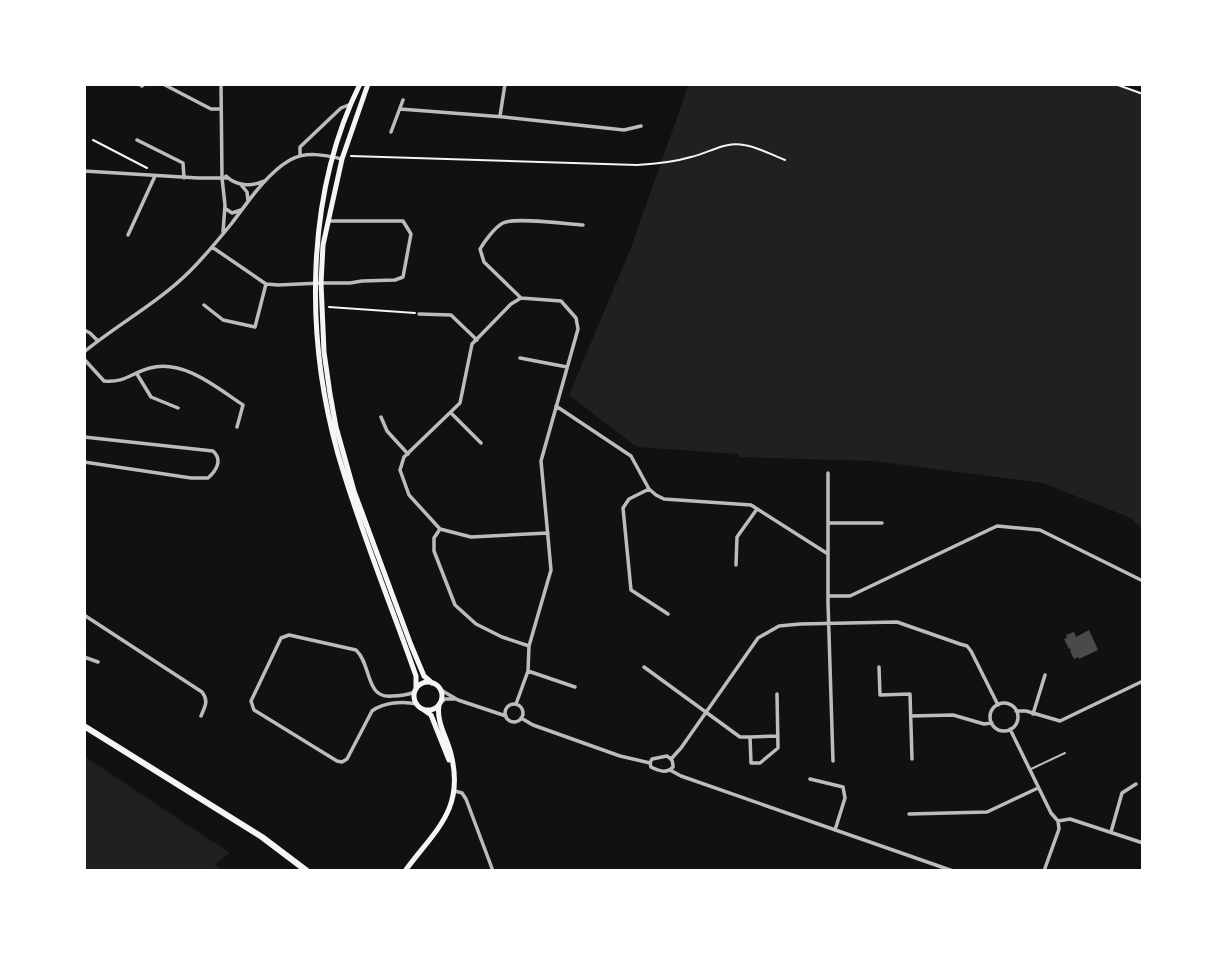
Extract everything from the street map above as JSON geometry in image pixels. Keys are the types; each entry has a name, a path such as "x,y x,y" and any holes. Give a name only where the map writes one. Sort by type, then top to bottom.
{"main road":[{"path":"360,84 333,157 323,200 318,283 321,361 332,431 353,503 416,676 414,698 417,704 431,715 454,769"},
{"path":"368,84 342,157 323,245 318,283 324,352 336,427 363,518 411,645 424,676 441,690 438,713 454,769 455,791 452,804 445,818 405,871"},
{"path":"416,691 423,683 432,683"},
{"path":"424,710 433,709 440,704"},
{"path":"84,726 261,837 307,871"}],"street":[{"path":"139,84 145,84"},
{"path":"163,84 211,108 220,109"},
{"path":"221,84 225,178 222,233"},
{"path":"500,116 505,84"},
{"path":"391,132 403,100"},
{"path":"300,156 300,147 341,108 351,104"},
{"path":"400,109 500,116 624,130 641,126"},
{"path":"136,141 183,163 184,178"},
{"path":"84,352 188,273 247,202 283,165 309,154 342,157"},
{"path":"84,171 225,178 238,183 247,192 247,202"},
{"path":"128,234 153,176"},
{"path":"224,190 230,183 254,185 267,180"},
{"path":"225,205 227,211 232,213 242,209"},
{"path":"212,247 267,284 395,281 403,277 411,234 403,221 328,221"},
{"path":"521,298 484,262 480,249 484,241 503,223 517,221 583,225"},
{"path":"204,305 223,320 255,327 267,284"},
{"path":"516,704 528,671 529,646 551,570 548,533 541,461 578,329 576,318 561,302 521,298 511,304 472,344 460,403 404,457 400,470 409,495 440,529 471,537 548,533"},
{"path":"419,314 451,315 477,340"},
{"path":"84,330 90,332 98,341"},
{"path":"520,358 567,367"},
{"path":"84,359 103,381 116,382 158,367 173,368 200,376 243,405 237,427"},
{"path":"137,374 151,397 178,408"},
{"path":"556,406 631,456 649,489 656,495 664,499 751,505 828,554"},
{"path":"451,413 481,443"},
{"path":"381,417 387,431 408,454"},
{"path":"84,437 214,451 218,462 215,472 208,478 200,478 84,462"},
{"path":"828,473 828,596 833,761"},
{"path":"649,489 629,499 624,508 631,590 668,614"},
{"path":"736,565 737,537 757,509"},
{"path":"828,523 882,523"},
{"path":"828,596 850,596 997,526 1040,530 1143,581"},
{"path":"440,529 434,538 434,551 455,606 476,624 529,646"},
{"path":"84,615 202,692 207,701 201,716"},
{"path":"671,759 751,648 763,635 784,625 897,622 967,646 998,705"},
{"path":"416,691 384,697 379,695 375,692 362,656 356,650 289,635 281,638 251,701 254,710 342,762 347,760 372,711 379,706 417,704"},
{"path":"84,657 97,662"},
{"path":"644,667 740,737 778,736"},
{"path":"879,667 880,695 911,694 912,759"},
{"path":"528,671 575,687"},
{"path":"1033,713 1045,675"},
{"path":"1016,711 1017,719 1010,729 1002,731 994,727 990,715 998,705 1006,704 1016,711 1033,713 1060,722 1143,681"},
{"path":"441,690 506,716 509,720 521,718"},
{"path":"750,737 751,763 760,763 778,748 777,694"},
{"path":"440,704 445,699 458,699"},
{"path":"506,716 507,708 516,704"},
{"path":"516,704 522,710 521,718"},
{"path":"911,716 953,715 984,724 992,723"},
{"path":"521,718 533,725 607,751 650,763 656,769 670,770 953,871"},
{"path":"1010,729 1051,813 1058,821 1059,829 1044,871"},
{"path":"650,763 656,757 667,756 673,767 670,770"},
{"path":"810,779 843,787 845,798 835,830"},
{"path":"1111,832 1122,793 1136,784"},
{"path":"909,814 987,812 1038,788"},
{"path":"455,791 462,793 466,799 493,871"},
{"path":"1058,821 1070,819 1143,843"}],"lane":[{"path":"1030,770 1065,753"}],"path":[{"path":"1115,84 1143,94"},
{"path":"93,140 147,167 153,176"},
{"path":"342,157 637,165 677,161 716,147 744,145 785,160"},
{"path":"321,308 419,314"}],"shaded area":[{"path":"689,84 1117,84 1143,93 1143,530 1131,518 1043,483 873,461 739,457 738,454 637,447 569,395 630,250"},
{"path":"84,756 230,853 215,864 222,871 84,871"}],"building":[{"path":"1089,630 1098,650 1074,659 1064,639 1067,638 1066,635 1074,632 1076,637"}]}
